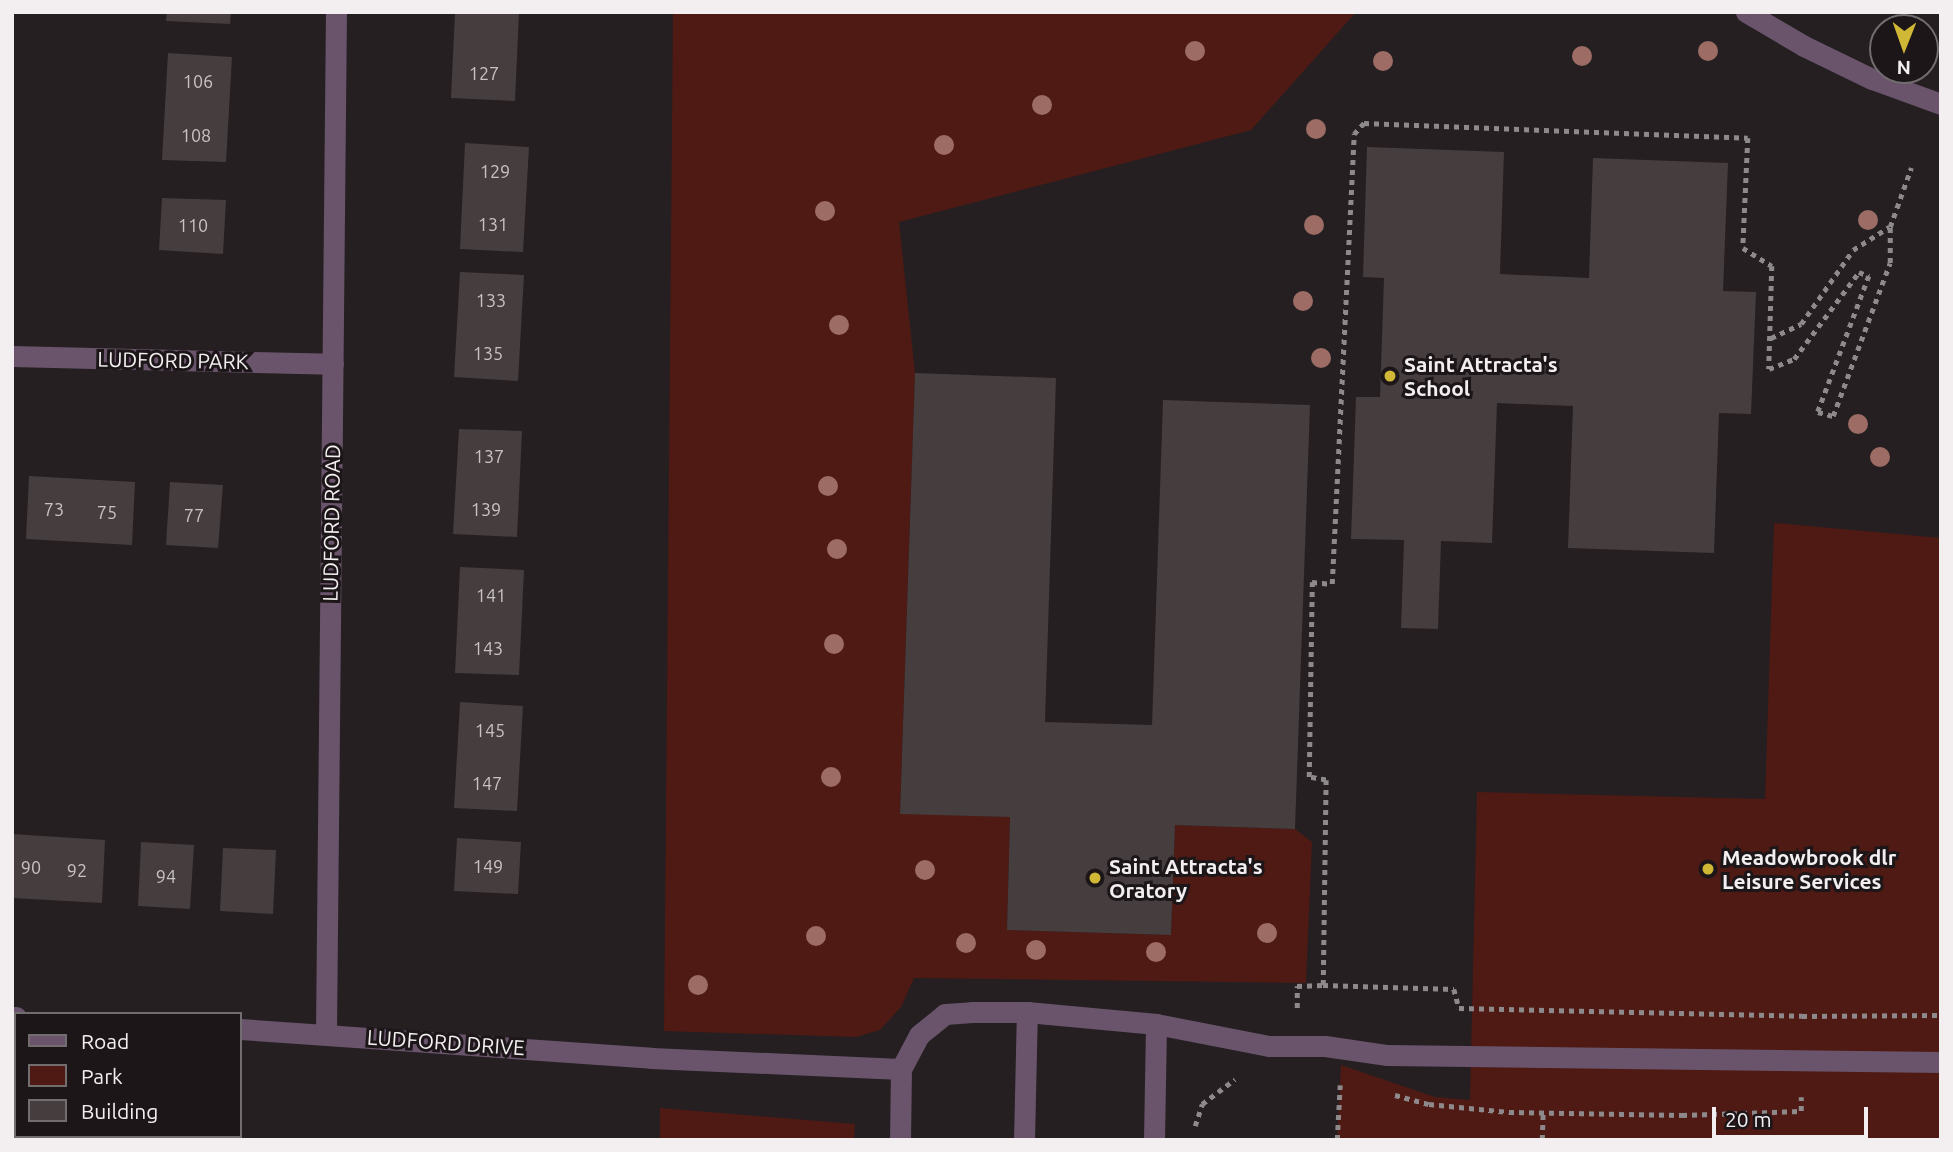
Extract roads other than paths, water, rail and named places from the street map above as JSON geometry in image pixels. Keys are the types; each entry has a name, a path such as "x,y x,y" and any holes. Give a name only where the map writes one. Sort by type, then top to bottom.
{"street":[{"name":"LUDFORD ROAD","path":"326,1033 336,12"},
{"path":"1746,12 1804,46 1872,79 1941,104"},
{"name":"LUDFORD PARK","path":"12,356 333,364"},
{"path":"1024,1140 1027,1012"},
{"path":"900,1140 901,1069 919,1035 945,1014 1027,1012 1156,1024 1269,1046 1325,1046 1387,1055 1941,1062"},
{"path":"1154,1140 1156,1024"},
{"name":"LUDFORD DRIVE","path":"242,1028 651,1058 901,1069"}],"place":[{"name":"Saint Attracta's School","path":"1390,376"},
{"name":"Meadowbrook dlr Leisure Services","path":"1708,869"},
{"name":"Saint Attracta's Oratory","path":"1095,878"}]}
